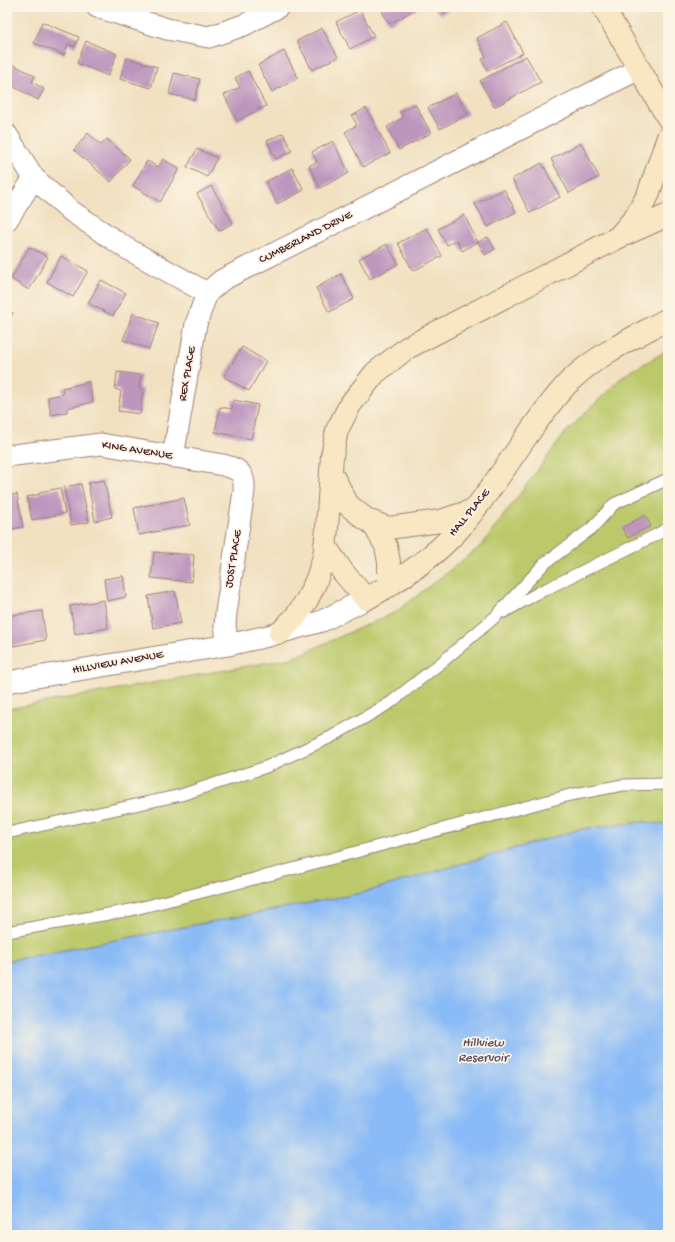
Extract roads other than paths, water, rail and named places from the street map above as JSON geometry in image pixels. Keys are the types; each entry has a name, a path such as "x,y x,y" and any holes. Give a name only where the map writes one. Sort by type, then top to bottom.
{"main road":[{"path":"603,7 668,118"},
{"path":"617,238 635,218 648,195 668,137"},
{"path":"280,633 296,616 307,600 316,582 324,557 332,456 337,430 350,405 375,372 407,348 617,238 668,215"},
{"name":"HALL PLACE","path":"366,599 390,586 421,564 458,530 474,510 540,417 570,381 585,367 668,319"},
{"path":"331,473 348,505 366,520 388,528 414,526 441,521 474,510"},
{"path":"372,522 386,546 389,562 390,586"},
{"path":"325,546 343,572 366,599"}],"street":[{"path":"97,7 167,29 209,37 244,25 278,7"},
{"name":"CUMBERLAND DRIVE","path":"208,293 222,280 639,69"},
{"path":"7,135 34,178 71,211 126,248 208,293"},
{"path":"7,220 34,178"},
{"name":"REX PLACE","path":"173,456 196,324 208,293"},
{"name":"KING AVENUE","path":"7,456 101,444 223,465 234,468 241,474"},
{"name":"JOST PLACE","path":"228,645 226,613 244,491 244,481 241,474"},
{"name":"HALL PLACE","path":"228,645 280,633 322,621 366,599"},
{"name":"HILLVIEW AVENUE","path":"7,682 228,645"}],"lane":[{"path":"7,833 181,795 266,767 332,737 390,703 442,662 495,617 544,564 592,528 614,504 668,479"},
{"path":"495,617 538,593 668,528"},
{"path":"7,932 131,910 285,871 570,795 623,785 668,784"}],"water":[{"name":"Hillview Reservoir","path":"644,822 668,825 668,1235 7,1235 7,961 362,893 581,829"}]}
